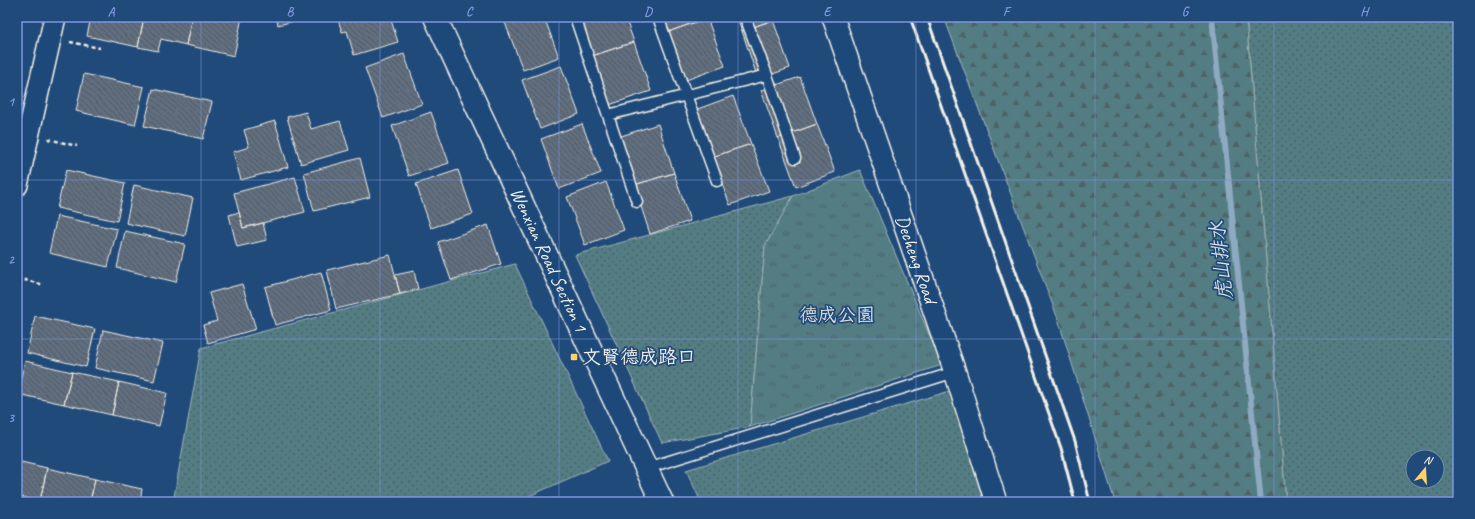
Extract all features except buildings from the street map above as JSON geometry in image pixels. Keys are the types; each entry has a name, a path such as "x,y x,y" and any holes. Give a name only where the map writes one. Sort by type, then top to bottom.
{"street":[{"path":"17,185 55,17"},
{"name":"Wenxian Road Section 1","path":"435,17 662,502"},
{"name":"Decheng Road","path":"833,17 955,372 996,502"}],"lane":[{"path":"575,17 637,202"},
{"path":"658,17 717,181"},
{"path":"745,17 767,75 795,158"},
{"path":"608,115 767,75"},
{"path":"646,468 955,372"}],"path":[{"path":"50,37 100,48"},
{"path":"28,134 77,146"},
{"path":"17,278 44,285"}],"green space":[{"path":"944,17 1246,17 1286,502 1115,502 1058,319"},
{"path":"1246,17 1458,17 1458,502 1286,502"},
{"name":"德成公園","path":"860,170 942,365 750,427 765,246 793,196"},
{"path":"793,196 765,246 750,427 662,443 575,255"},
{"path":"515,264 608,461 516,502 173,502 201,348"},
{"path":"950,391 984,502 701,502 686,470"}],"waterway":[{"name":"虎山排水","path":"1212,17 1261,502"}],"railway":[{"path":"910,17 1061,448 1075,502"},
{"path":"927,17 1075,441 1090,502"}],"place":[{"name":"文賢德成路口","path":"574,357"}]}
